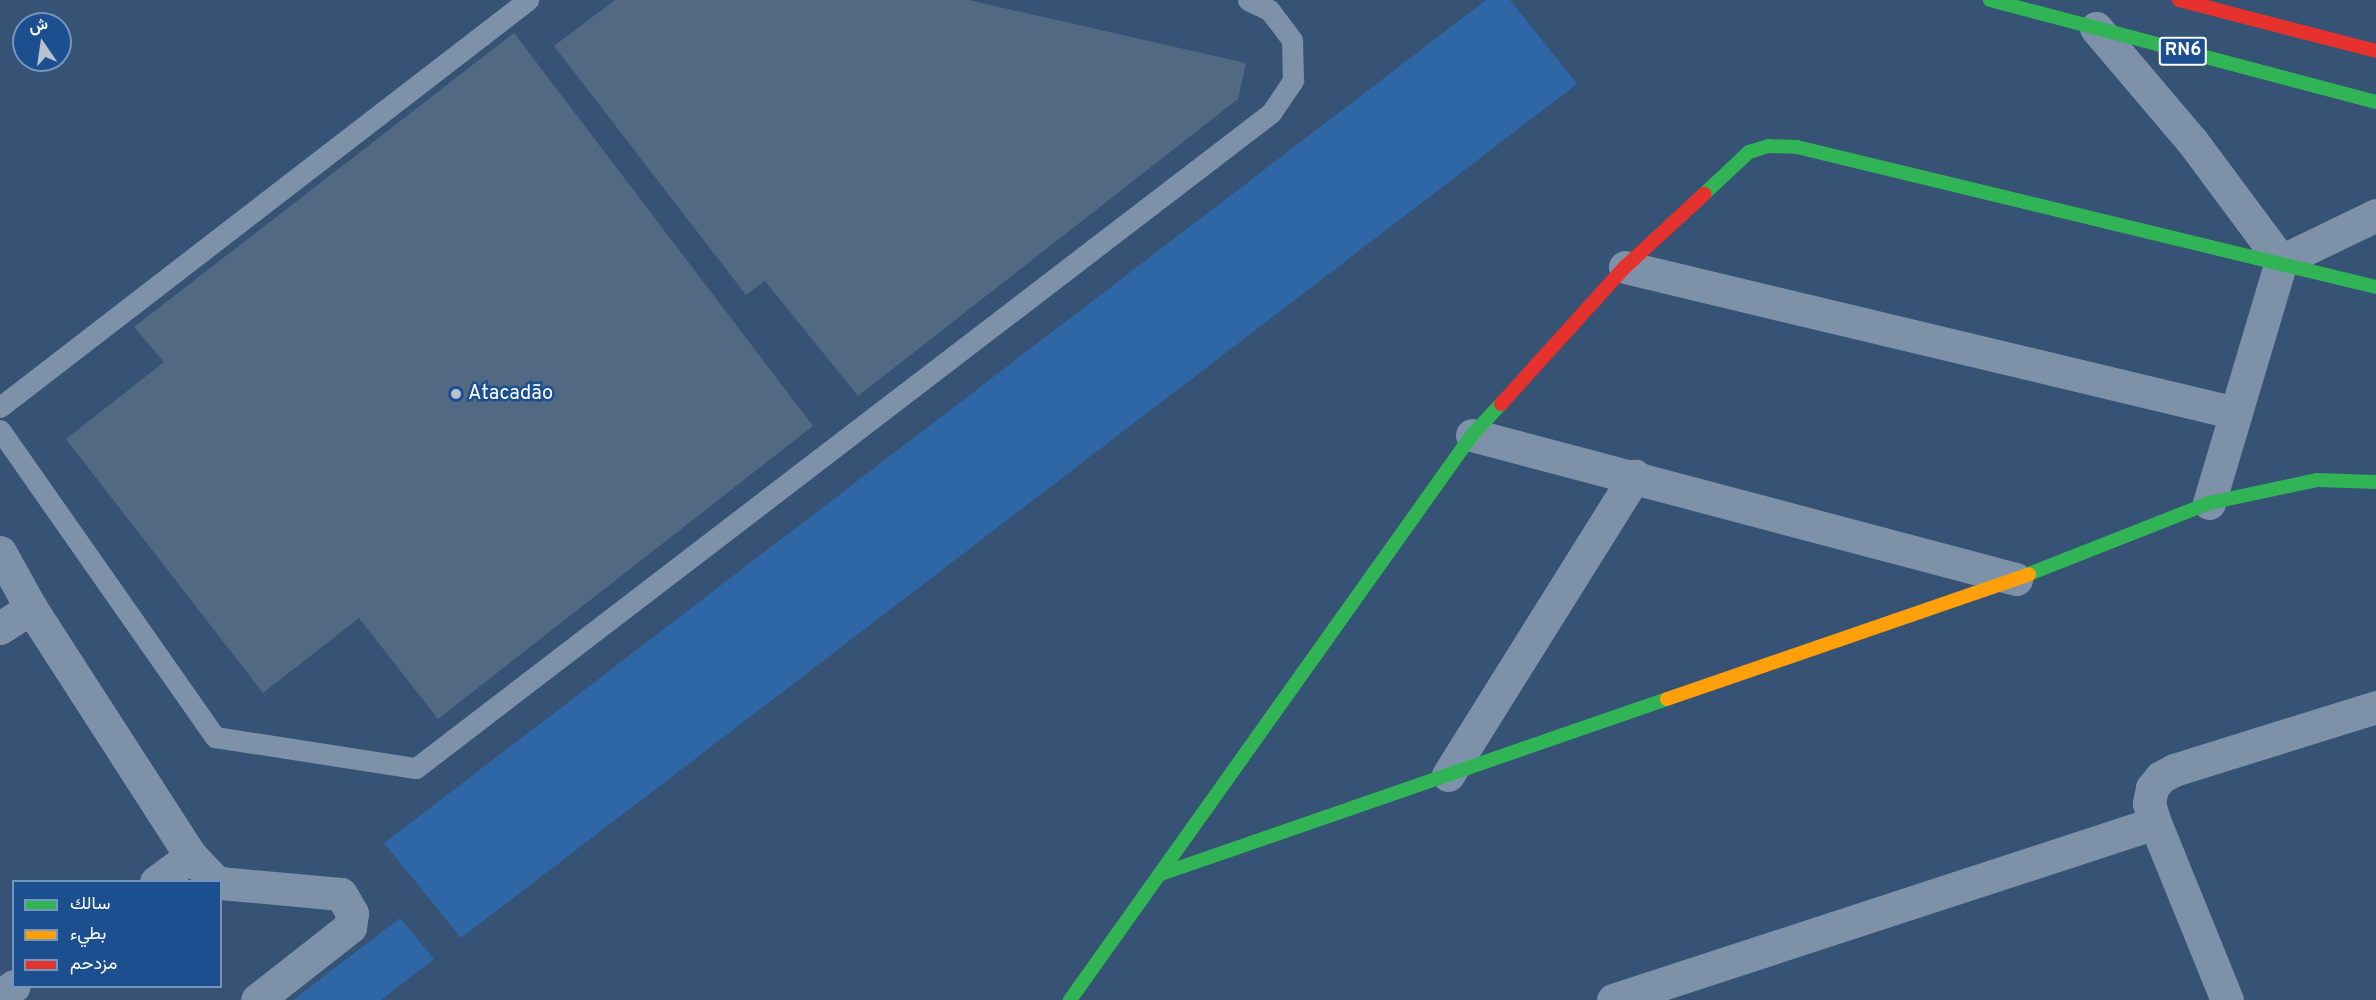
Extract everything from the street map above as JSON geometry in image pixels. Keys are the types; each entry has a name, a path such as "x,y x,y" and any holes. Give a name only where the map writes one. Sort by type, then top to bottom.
{"main road":[{"name":"RN6","path":"1990,0 2376,102"},
{"name":"RN6","path":"2179,0 2376,51"},
{"path":"1070,1000 1472,435 1625,267 1729,168 1749,152 1769,146 1797,147 2281,261 2376,287"},
{"path":"1161,874 2016,579 2209,503 2317,480 2376,482"}],"street":[{"path":"2096,28 2192,141 2281,261"},
{"path":"2209,503 2281,261 2376,215"},
{"path":"1625,267 2236,413"},
{"path":"1472,435 1635,476 2016,579"},
{"path":"1448,775 1635,476"},
{"path":"0,552 31,608 191,856 214,880"},
{"path":"0,628 31,608"},
{"path":"2227,1000 2155,823 2149,803 2152,788 2167,773 2376,707"},
{"path":"1613,1000 2155,823"},
{"path":"159,880 191,856"},
{"path":"222,883 340,894 352,913 350,927 256,1000"}],"lane":[{"path":"0,408 528,0"},
{"path":"0,430 215,738 416,768 1271,113 1293,80 1292,40 1269,10 1248,0"}],"shaded area":[{"path":"1486,0 1510,0 1577,84 461,938 384,843"},
{"path":"400,918 434,959 381,1000 293,1000"}],"building":[{"path":"615,0 969,0 1246,63 1238,99 858,396 765,281 746,295 554,46"},
{"name":"Atacadão","path":"514,33 813,426 438,719 359,618 263,693 66,439 164,362 134,327"}],"traffic: fast":[{"path":"1990,0 2376,102"},
{"path":"1704,194 1749,152 1769,146 1797,147 2376,287"},
{"path":"1070,1000 1472,435 1501,404"},
{"path":"2029,574 2209,503 2317,480 2376,482"},
{"path":"1161,874 1667,699"}],"traffic: slow":[{"path":"1667,699 2029,574"}],"traffic: jam":[{"path":"2179,0 2376,51"},
{"path":"1501,404 1625,267 1704,194"}],"place":[{"name":"Atacadão","path":"456,394"}]}
